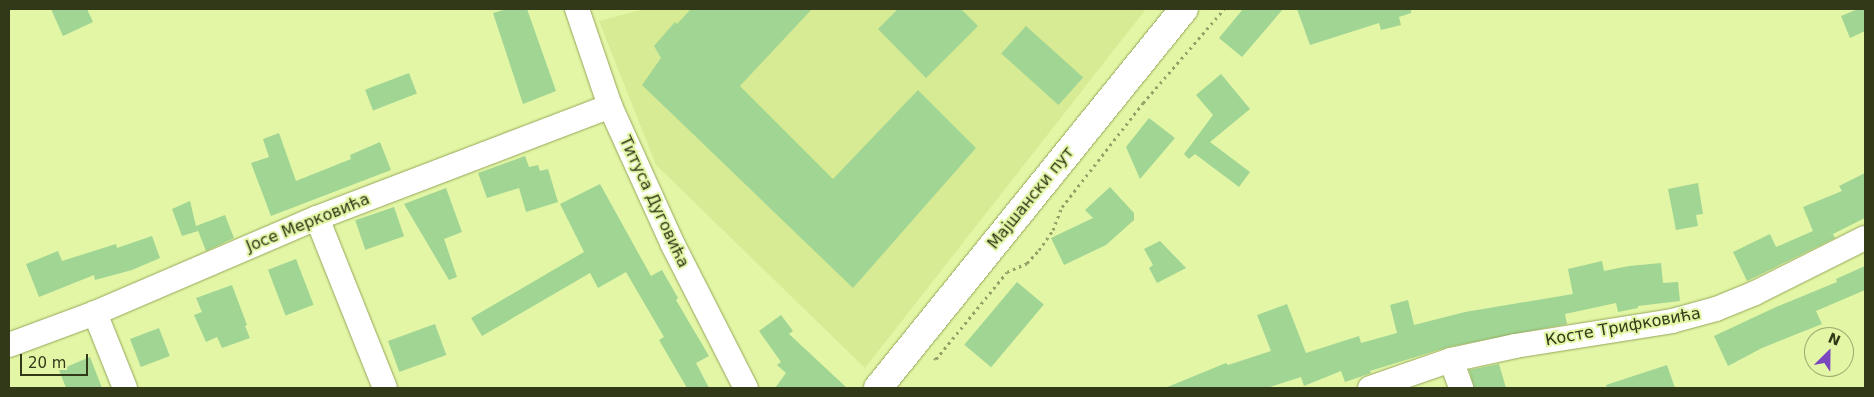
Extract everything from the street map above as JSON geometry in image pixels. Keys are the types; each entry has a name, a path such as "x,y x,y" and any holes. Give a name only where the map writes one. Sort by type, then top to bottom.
{"street":[{"name":"Титуса Дуговића","path":"577,9 610,106 673,246 746,388"},
{"name":"Мајшански пут","path":"878,388 1184,9"},
{"name":"Јосе Мерковића","path":"9,345 96,313 317,218 610,106"},
{"path":"317,218 385,388"},
{"name":"Косте Трифковића","path":"1370,388 1451,360 1515,346 1672,321 1716,309 1755,293 1865,238"},
{"path":"96,313 125,388"},
{"path":"1451,360 1461,388"}],"path":[{"path":"936,360 1007,272 1027,263 1039,250 1052,230 1062,207 1143,103 1224,9"}],"shaded area":[{"path":"645,9 1146,9 865,368 656,165 599,21"}],"building":[{"path":"51,9 87,9 93,22 63,36"},
{"path":"507,9 527,9 556,91 523,104 493,13"},
{"path":"691,9 812,9 740,86 833,179 918,90 976,148 853,288 642,85 661,58 654,46 675,22 677,24"},
{"path":"898,9 961,9 978,26 926,78 878,29"},
{"path":"1243,9 1283,9 1242,57 1219,38"},
{"path":"1297,9 1411,9 1411,13 1399,17 1401,25 1381,30 1379,23 1310,45"},
{"path":"1858,9 1865,9 1865,31 1850,38 1841,16"},
{"path":"1026,26 1083,78 1058,105 1001,53"},
{"path":"409,73 417,94 373,110 365,90"},
{"path":"1221,74 1250,109 1210,142 1250,172 1239,187 1195,154 1189,159 1184,154 1213,115 1196,95"},
{"path":"1149,118 1175,138 1140,179 1126,147"},
{"path":"279,133 296,181 351,159 350,155 380,142 391,170 271,216 251,163 269,157 263,139"},
{"path":"525,156 529,167 538,165 540,171 548,169 558,202 526,212 519,188 487,198 478,173"},
{"path":"1865,173 1865,218 1833,234 1835,238 1747,281 1733,252 1770,234 1776,247 1813,231 1803,207 1842,191 1839,186"},
{"path":"1698,183 1703,214 1696,215 1698,226 1676,230 1668,189"},
{"path":"600,184 651,276 662,270 678,298 676,300 709,356 696,363 709,388 687,388 659,340 664,337 626,272 598,288 590,273 482,336 471,318 584,252 560,204"},
{"path":"1110,187 1134,213 1134,220 1106,245 1064,265 1051,238 1093,218 1085,210"},
{"path":"446,188 462,232 444,239 457,277 449,280 404,204"},
{"path":"190,201 196,226 225,215 234,238 206,251 197,228 198,231 182,236 172,209"},
{"path":"394,207 404,236 365,250 355,220"},
{"path":"152,236 160,258 132,270 95,280 94,275 39,297 26,264 58,251 62,261 116,244 117,248"},
{"path":"1160,241 1186,268 1157,283 1149,268 1153,265 1144,249"},
{"path":"296,259 314,305 286,315 268,270"},
{"path":"1602,261 1604,271 1661,263 1663,283 1678,282 1680,301 1638,306 1638,308 1618,312 1616,303 1565,314 1567,324 1448,347 1370,371 1371,373 1345,382 1341,371 1304,386 1301,377 1267,388 1165,388 1226,363 1228,365 1271,351 1257,315 1287,304 1306,353 1359,336 1361,343 1397,333 1390,305 1408,300 1414,325 1465,312 1573,294 1568,269"},
{"path":"1865,266 1865,290 1816,311 1822,324 1814,327 1804,327 1804,331 1762,348 1728,366 1714,336 1776,307 1837,282 1836,279"},
{"path":"1017,282 1044,304 991,367 964,345"},
{"path":"232,285 250,338 222,348 217,337 206,342 194,315 202,312 196,298"},
{"path":"781,315 793,331 789,334 847,388 775,388 786,373 777,365 781,362 759,331"},
{"path":"435,324 446,355 399,372 388,341"},
{"path":"159,328 170,356 141,367 130,339"},
{"path":"90,357 102,388 66,388 59,370"},
{"path":"1499,364 1506,388 1474,388 1469,370"},
{"path":"1667,365 1675,388 1607,388 1606,385"}]}
